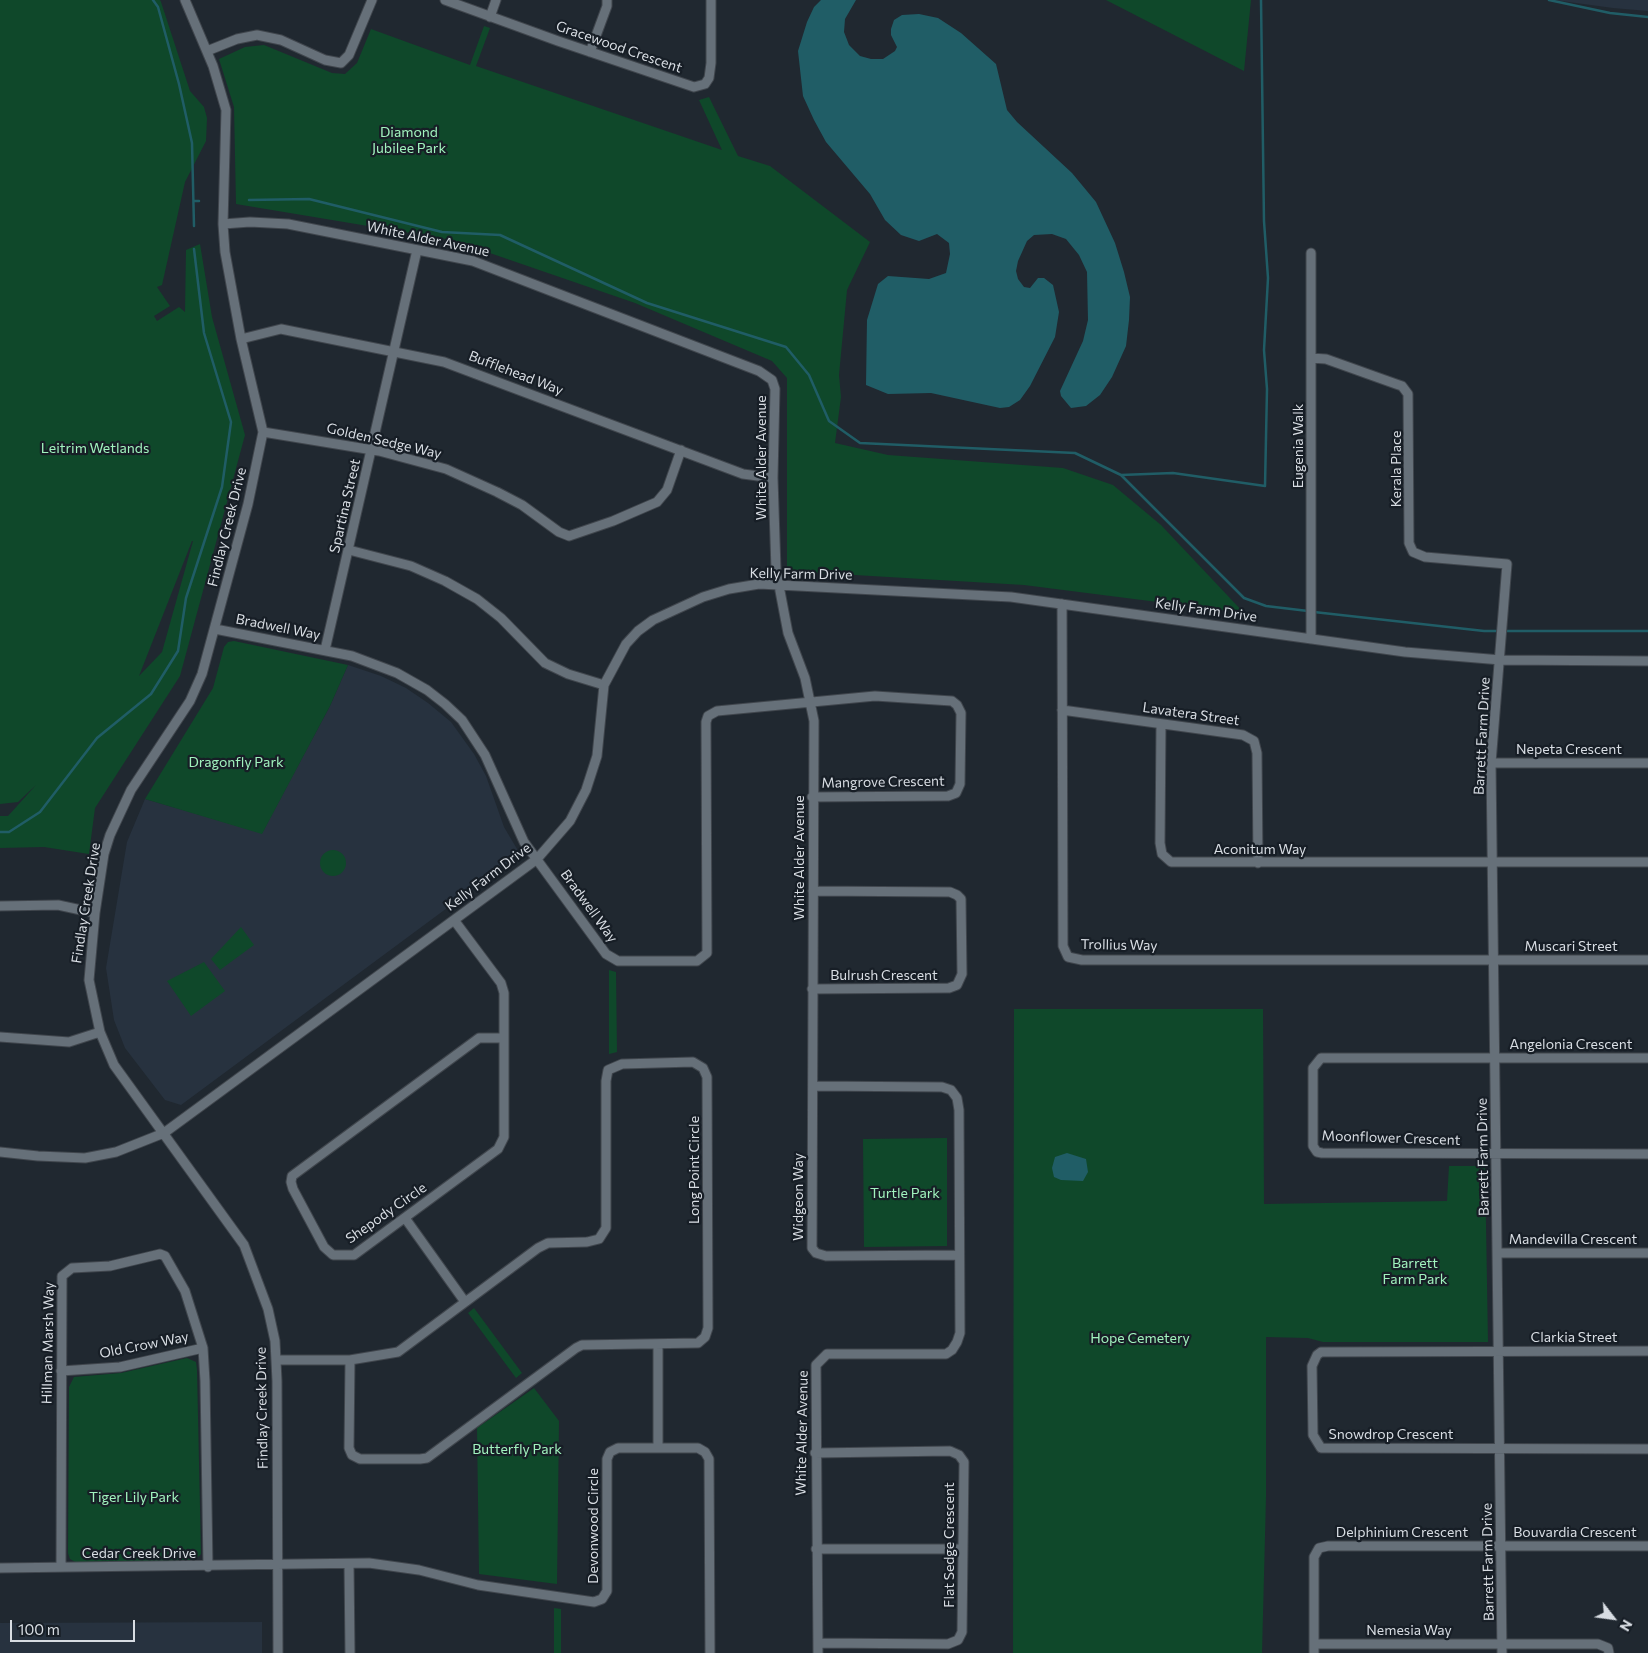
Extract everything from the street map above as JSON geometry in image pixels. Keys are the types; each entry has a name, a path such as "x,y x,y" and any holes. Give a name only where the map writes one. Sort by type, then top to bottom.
{"street":[{"name":"Findlay Creek Drive","path":"185,0 207,51 226,110 223,224 225,252 241,339 263,432 248,504 202,674 190,701 131,790 110,835 104,854 95,913 89,980 100,1032 114,1065 244,1245 268,1309 276,1360 278,1653"},
{"path":"207,51 237,39 257,35 281,40 325,60 341,63 349,55 372,0"},
{"name":"Gracewood Crescent","path":"445,0 590,52 687,85 699,87 705,84 712,63 711,0"},
{"path":"490,17 496,0"},
{"path":"590,52 607,0"},
{"name":"White Alder Avenue","path":"223,224 250,222 288,224 487,265 768,376 775,389 773,478 777,585 788,634 805,678 814,721 812,796 814,1086 930,1086 950,1090 957,1098 959,1110 960,1333 952,1350 936,1355 826,1354 820,1358 815,1373 818,1648"},
{"name":"Spartina Street","path":"325,650 417,250"},
{"name":"Eugenia Walk","path":"1311,253 1311,639"},
{"name":"Bufflehead Way","path":"241,339 282,329 393,350 461,367 743,474 773,478"},
{"name":"Kerala Place","path":"1311,358 1326,359 1402,386 1408,394 1409,543 1413,552 1425,558 1507,564"},
{"name":"Golden Sedge Way","path":"263,432 372,450 417,460 471,479 522,505 559,532 570,536 614,521 657,502 667,490 681,450"},
{"path":"349,550 411,566 445,581 477,599 501,618 545,663 568,674 604,685"},
{"name":"Barrett Farm Drive","path":"1503,1648 1491,763 1507,564"},
{"name":"Kelly Farm Drive","path":"0,1152 38,1156 92,1157 116,1152 164,1133 537,859 570,821 586,790 597,756 604,685 626,644 638,631 653,620 702,597 729,589 759,584 1011,597 1405,652 1500,660 1648,661"},
{"name":"Trollius Way","path":"1062,604 1063,946 1068,957 1082,960 1494,960"},
{"name":"Bradwell Way","path":"215,629 352,656 397,673 427,690 462,720 485,755 511,818 524,842 612,959 618,961 697,960 702,958 708,949 706,722 708,716 717,711 811,702"},
{"name":"Mangrove Crescent","path":"811,702 875,696 952,701 957,705 961,713 960,784 956,793 948,796 812,796"},
{"name":"Lavatera Street","path":"1062,710 1243,736 1254,741 1257,753 1258,862"},
{"name":"Aconitum Way","path":"1161,724 1162,854 1171,862 1492,862"},
{"name":"Nepeta Crescent","path":"1491,763 1648,763"},
{"path":"1492,862 1648,862"},
{"name":"Bulrush Crescent","path":"812,989 949,988 957,985 962,974 961,899 957,895 950,892 813,891"},
{"path":"0,906 58,905 95,913"},
{"name":"Shepody Circle","path":"454,920 501,983 504,992 504,1038 504,1137 498,1149 354,1255 333,1255 324,1248 293,1189 292,1176 479,1038 504,1038"},
{"name":"Muscari Street","path":"1494,960 1648,960"},
{"path":"0,1037 69,1042 100,1032"},
{"name":"Moonflower Crescent","path":"1495,1058 1321,1058 1312,1068 1312,1146 1317,1152 1322,1153 1496,1154"},
{"name":"Angelonia Crescent","path":"1495,1058 1648,1058"},
{"name":"Long Point Circle","path":"276,1360 350,1360 398,1352 548,1243 587,1242 600,1238 606,1228 606,1081 608,1070 622,1064 693,1062 703,1068 707,1077 708,1328 705,1337 698,1343 582,1345 427,1458 420,1459 360,1459 352,1455 349,1448 350,1360"},
{"name":"Widgeon Way","path":"814,1086 811,1241 816,1253 826,1256 959,1255"},
{"path":"1496,1154 1648,1154"},
{"path":"405,1218 465,1302"},
{"name":"Mandevilla Crescent","path":"1498,1253 1648,1253"},
{"name":"Hillman Marsh Way","path":"61,1567 61,1281 65,1271 72,1268 110,1266 154,1254 165,1256 186,1291 202,1348 205,1381 208,1566"},
{"path":"658,1345 658,1448"},
{"name":"Old Crow Way","path":"61,1371 120,1367 202,1348"},
{"name":"Clarkia Street","path":"1499,1351 1648,1350"},
{"name":"Snowdrop Crescent","path":"1499,1351 1321,1352 1317,1355 1312,1366 1313,1435 1321,1448 1500,1448"},
{"name":"Devonwood Circle","path":"278,1565 392,1565 478,1585 594,1602 602,1599 607,1591 607,1459 610,1452 618,1448 698,1448 705,1452 709,1459 710,1653"},
{"path":"1500,1448 1648,1449"},
{"name":"Flat Sedge Crescent","path":"815,1453 950,1451 959,1455 964,1462 962,1632 958,1640 948,1644 818,1648"},
{"name":"Bouvardia Crescent","path":"1502,1546 1648,1546"},
{"name":"Delphinium Crescent","path":"1314,1649 1314,1557 1319,1548 1502,1546"},
{"path":"816,1549 962,1549"},
{"path":"349,1564 350,1653"},
{"name":"Cedar Creek Drive","path":"0,1568 278,1565"},
{"name":"Nemesia Way","path":"1314,1649 1503,1648 1598,1644 1608,1648 1609,1653"}],"shaded area":[{"path":"1554,0 1648,0 1648,11 1613,8"},
{"path":"348,665 381,676 406,688 451,722 474,754 486,776 504,827 520,854 181,1105 165,1100 125,1048 114,1020 106,968 127,842 145,799 262,833 330,706"},
{"path":"262,1622 262,1653 0,1653 0,1623"}],"green space":[{"name":"Leitrim Wetlands","path":"0,0 160,0 190,91 204,107 207,118 206,141 185,182 162,285 157,287 170,306 154,316 157,321 179,307 185,312 186,250 200,244 212,317 245,435 180,676 95,808 89,854 44,847 0,848 0,816 8,816 36,785 18,802 0,804","holes":["193,541 162,652 139,676"]},
{"path":"1106,0 1251,0 1244,71"},
{"name":"Diamond Jubilee Park","path":"484,26 490,28 476,66 722,150 699,100 709,97 738,156 770,166 870,242 847,290 839,375 841,397 835,443 888,455 1063,468 1113,485 1161,525 1244,613 1024,585 787,571 787,378 772,361 635,303 452,240 236,204 234,107 219,59 245,47 264,45 332,73 345,74 357,63 371,29 470,65"},
{"name":"Dragonfly Park","path":"234,641 348,665 330,706 262,834 145,799 213,688 224,647 228,642"},
{"path":"333,850 342,854 346,863 342,872 333,876 324,872 320,863 324,854"},
{"path":"241,927 254,945 220,970 211,959"},
{"path":"204,962 225,991 191,1016 167,981"},
{"path":"609,970 616,972 617,1052 609,1054"},
{"name":"Hope Cemetery","path":"1014,1009 1263,1009 1264,1204 1447,1201 1449,1166 1485,1166 1488,1342 1323,1342 1308,1338 1266,1337 1266,1497 1262,1653 1013,1653"},
{"name":"Turtle Park","path":"947,1138 947,1246 864,1247 863,1139"},
{"path":"474,1308 522,1373 516,1378 468,1313"},
{"name":"Tiger Lily Park","path":"187,1358 196,1362 197,1370 201,1554 193,1562 77,1563 70,1559 68,1553 69,1387 74,1377 121,1373"},
{"name":"Butterfly Park","path":"534,1388 559,1421 557,1584 479,1574 477,1428"},
{"path":"554,1608 561,1609 561,1653 554,1653"}],"water":[{"path":"821,0 856,0 845,19 844,32 849,45 860,56 871,59 883,59 895,51 897,47 891,35 891,29 894,20 902,15 919,14 938,18 961,33 996,64 1007,110 1017,122 1072,173 1096,202 1115,243 1124,272 1130,297 1129,320 1126,346 1112,377 1100,395 1086,406 1071,408 1061,396 1060,391 1083,341 1088,320 1087,272 1079,255 1066,239 1052,234 1034,235 1027,241 1018,261 1016,271 1018,279 1024,287 1030,288 1038,278 1044,278 1053,285 1059,312 1055,337 1030,386 1020,400 1009,407 1000,408 931,393 888,394 866,385 867,320 878,284 888,276 929,279 946,273 950,254 949,243 937,234 919,241 901,235 885,220 870,194 826,142 814,120 803,96 798,51 807,22 814,7"},
{"path":"1067,1153 1086,1159 1088,1172 1083,1181 1061,1180 1054,1177 1052,1168 1055,1157"}],"waterway":[{"path":"153,0 158,7 179,84 192,143 194,226"},
{"path":"1121,475 1173,473 1265,486 1267,389 1264,350 1268,278 1264,221 1261,0"},
{"path":"1549,0 1610,13 1648,17"},
{"path":"249,200 309,199 442,232 500,235 647,303 786,347 809,375 829,421 860,443 1075,453 1121,475 1244,598 1266,606 1308,611"},
{"path":"194,201 199,201"},
{"path":"0,832 9,832 40,812 97,738 151,694 178,651 186,598 222,487 231,422 204,333 194,249"},
{"path":"1314,612 1484,631 1648,631"}],"park label":[{"name":"Barrett Farm Park","path":"1415,1272"}]}
